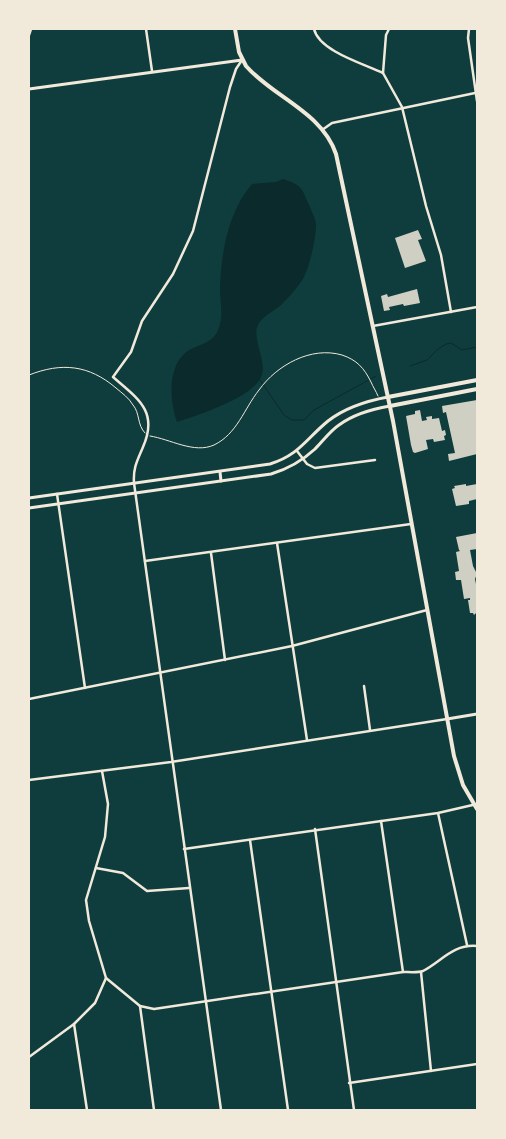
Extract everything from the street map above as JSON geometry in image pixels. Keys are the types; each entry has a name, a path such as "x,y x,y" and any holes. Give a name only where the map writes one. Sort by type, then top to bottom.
{"main road":[{"path":"235,29 242,60 252,72 305,114 322,130 332,145 338,165 390,406 457,770 463,785 476,806"},
{"path":"388,397 477,380"},
{"path":"390,406 477,389"}],"street":[{"path":"29,35 31,29"},
{"path":"146,29 152,72"},
{"path":"314,29 320,40 329,48 383,73"},
{"path":"389,29 386,35 383,73 402,107 426,206 441,254 451,312"},
{"path":"468,29 477,101"},
{"path":"29,89 242,60"},
{"path":"221,1110 171,762 134,484 133,470 148,435 148,422 141,402 113,377 131,352 142,321 173,274 192,231 230,87 236,69 242,60"},
{"path":"322,130 332,123 476,93"},
{"path":"372,326 477,307"},
{"path":"29,498 270,464 297,451 325,424 342,411 388,397"},
{"path":"29,508 271,474 303,459 336,427 347,420 367,411 390,406"},
{"path":"297,451 311,467 315,468 375,460"},
{"path":"220,472 222,481"},
{"path":"57,494 84,688"},
{"path":"145,560 411,524"},
{"path":"277,543 307,740"},
{"path":"211,552 225,660"},
{"path":"29,699 292,646 427,610"},
{"path":"364,686 370,730"},
{"path":"29,780 171,762 477,714"},
{"path":"102,770 108,804 105,837 86,900 88,921 106,978 140,1006 154,1009 403,972 422,972 445,955 467,945 477,946"},
{"path":"184,849 476,806"},
{"path":"438,813 467,945"},
{"path":"381,821 403,972"},
{"path":"315,829 354,1110"},
{"path":"250,840 288,1110"},
{"path":"96,868 123,873 147,891 189,888"},
{"path":"422,972 431,1071"},
{"path":"29,1057 74,1024 95,1003 106,978"},
{"path":"140,1006 154,1110"},
{"path":"74,1024 87,1110"},
{"path":"349,1082 477,1064"}],"path":[{"path":"29,375 49,369 84,369 103,379 135,406 140,428 148,435 190,447 207,447 229,435 267,380 292,361 318,352 333,352 358,362 378,396"}],"water":[{"path":"283,179 301,188 315,218 316,230 310,259 302,280 285,301 265,317 257,327 256,333 263,367 260,379 254,386 234,400 177,422 172,396 175,368 185,353 212,339 220,325 220,289 224,247 237,207 252,184 276,182"}],"building":[{"path":"418,230 422,239 418,240 426,261 405,268 395,238"},
{"path":"417,289 420,303 389,307 390,310 384,311 381,296 387,294 388,297"},
{"path":"477,400 477,454 449,461 448,454 455,453 446,412 443,413 442,406"},
{"path":"420,410 422,421 427,420 426,417 432,416 432,419 439,418 442,431 445,430 446,435 444,436 445,440 434,442 433,439 426,440 428,449 415,453 411,445 406,416 415,414 415,411"},
{"path":"466,484 466,486 477,484 477,499 469,501 469,504 456,506 452,489 455,488 454,486"},
{"path":"477,533 477,549 470,550 473,566 477,574 475,579 477,612 474,615 470,613 468,600 470,598 464,599 461,580 456,580 455,572 459,571 456,552 460,551 456,537"}],"waterway":[{"path":"410,366 427,360 446,344 451,343 462,350 477,347"},
{"path":"260,380 284,415 292,420 304,420 314,410 376,376"}]}
